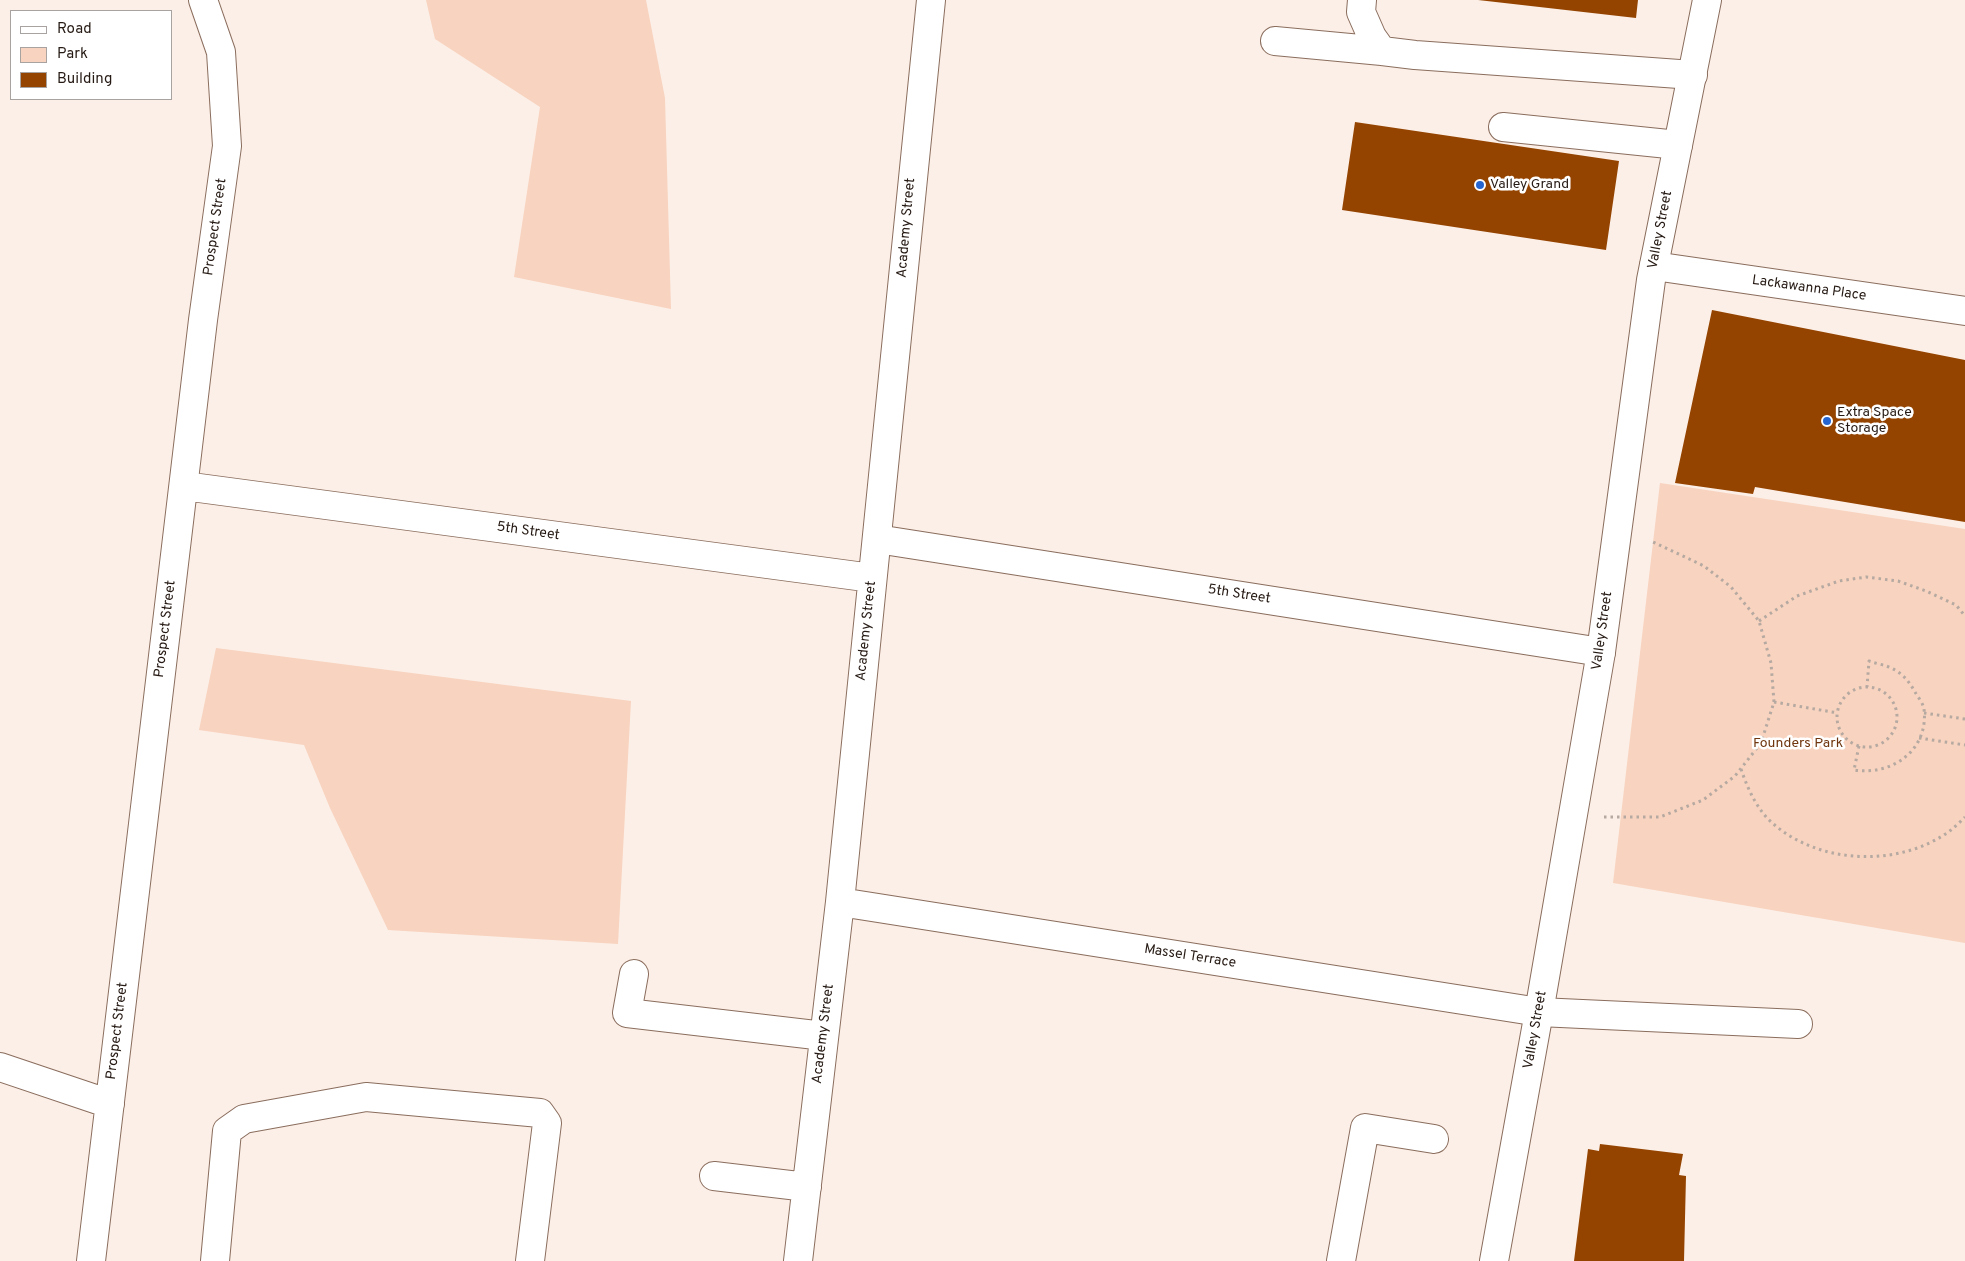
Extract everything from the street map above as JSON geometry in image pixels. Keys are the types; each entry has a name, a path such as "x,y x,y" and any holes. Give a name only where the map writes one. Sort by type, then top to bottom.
{"street":[{"name":"Prospect Street","path":"91,1261 184,486 227,146 221,52 203,0"},
{"name":"Academy Street","path":"798,1261 840,902 872,578 878,539 915,143 931,0"},
{"path":"1362,0 1361,12 1372,37 1382,51"},
{"name":"Valley Street","path":"1494,1261 1540,1012 1601,652 1654,266 1707,0"},
{"path":"1275,41 1415,55 1693,75"},
{"path":"1502,127 1678,145"},
{"name":"Lackawanna Place","path":"1654,266 1965,311"},
{"name":"5th Street","path":"184,486 872,578"},
{"name":"5th Street","path":"878,539 1601,652"},
{"name":"Massel Terrace","path":"840,902 1540,1012 1798,1024"},
{"path":"634,974 627,1013 824,1036"},
{"path":"0,1068 110,1104"},
{"path":"215,1261 227,1131 244,1118 366,1097 540,1113 547,1123 530,1261"},
{"path":"1341,1261 1365,1128 1434,1139"},
{"path":"714,1176 806,1187"}],"path":[{"path":"1604,817 1660,818 1703,800 1735,776 1761,743 1774,702 1771,663 1760,621 1732,587 1704,566 1653,542"},
{"path":"1760,621 1797,596 1839,581 1866,577 1898,580 1926,591 1956,605 1965,616"},
{"path":"1858,746 1854,770 1868,772 1889,767 1907,757 1919,738 1923,726 1924,707 1910,682 1894,669 1869,661 1867,687"},
{"path":"1867,687 1887,694 1897,712 1894,732 1872,748 1858,746 1846,738 1840,730 1838,722 1838,712 1841,703 1848,694 1857,689 1867,687"},
{"path":"1774,702 1838,712"},
{"path":"1924,713 1965,719"},
{"path":"1919,738 1965,746"},
{"path":"1740,769 1754,801 1768,819 1794,839 1827,852 1859,857 1888,855 1923,846 1951,830 1965,817"}],"green space":[{"path":"426,0 646,0 665,98 671,309 514,277 540,107 435,39"},
{"name":"Founders Park","path":"1660,483 1965,529 1965,943 1613,883"},
{"path":"216,648 631,701 618,944 388,930 330,808 304,745 199,730"}],"building":[{"path":"1478,0 1638,0 1636,18"},
{"name":"Valley Grand","path":"1355,122 1619,161 1606,250 1342,210"},
{"name":"Extra Space Storage","path":"1712,310 1965,360 1965,522 1755,487 1753,494 1675,483"},
{"path":"1600,1144 1683,1154 1679,1175 1686,1176 1684,1261 1574,1261 1588,1149 1599,1151"}],"place":[{"name":"Valley Grand","path":"1480,185"},
{"name":"Extra Space Storage","path":"1827,421"}]}
